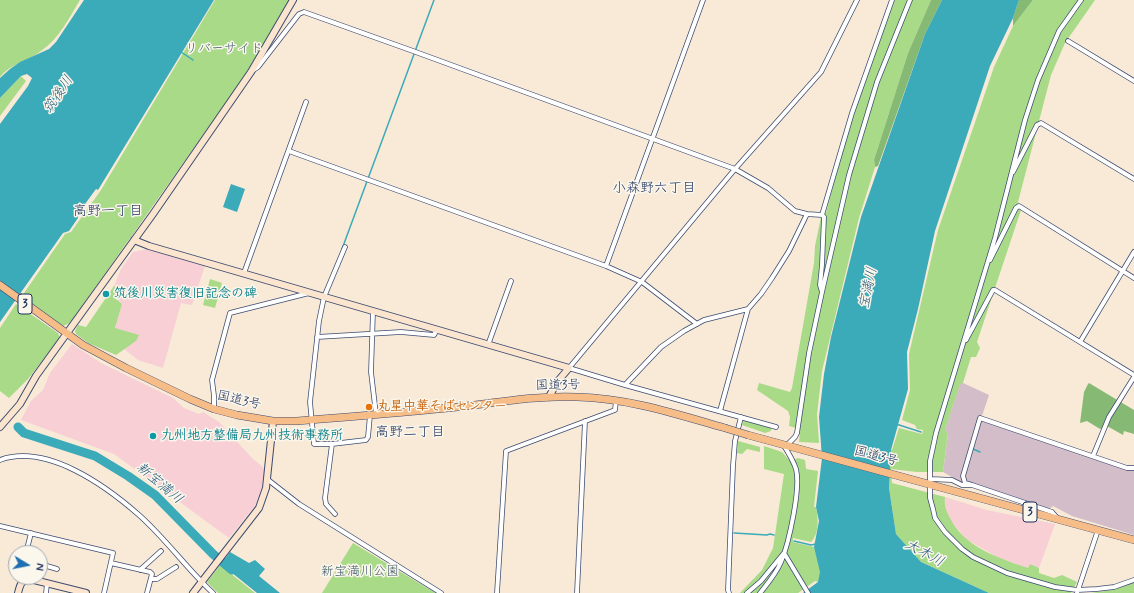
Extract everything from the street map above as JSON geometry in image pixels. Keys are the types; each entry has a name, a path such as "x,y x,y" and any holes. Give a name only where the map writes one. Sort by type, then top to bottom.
{"highway":[{"name":"国道3号","path":"0,285 84,345 126,368 214,409 237,415 274,421 312,420 549,397 578,397 616,400 648,406 748,435 930,483 1134,540"}],"street":[{"path":"0,427 20,404 36,376 153,214 251,72 293,0"},
{"path":"606,266 703,0"},
{"path":"549,397 557,382 568,368 642,282 735,169 821,72 857,0"},
{"path":"822,292 820,285 824,219 822,215 852,113 892,0"},
{"path":"760,593 772,580 784,553 794,509 798,482 793,460 785,445 795,437 797,433 809,353 842,204 877,82 910,0"},
{"path":"1082,0 1062,26 1044,64 1031,100 987,265 932,446 930,461 930,498 935,518 945,532 962,549 973,557 1007,573 1044,584 1077,591 1107,588 1134,580"},
{"path":"251,72 258,67 299,14 304,12 735,169 768,188 795,211 807,214 822,215"},
{"path":"1068,41 1134,81"},
{"path":"244,273 306,102"},
{"path":"1009,180 1037,125 1041,123 1134,179"},
{"path":"289,151 606,266 642,282 697,324"},
{"path":"987,265 997,249 1016,208 1019,206 1134,278"},
{"path":"720,411 748,309 761,294 789,251 807,214"},
{"path":"134,240 149,246 625,386 776,427"},
{"path":"345,247 324,297 317,337 310,402 314,444 332,444 366,440 368,437 373,414 371,372 373,311"},
{"path":"1080,342 1134,252"},
{"path":"488,345 511,281"},
{"path":"964,341 968,337 993,290 995,290 1134,376 1109,418 1092,456"},
{"path":"214,409 212,380 230,313 310,293"},
{"path":"625,386 660,347 704,320 748,309"},
{"path":"317,337 401,332 434,335 436,330"},
{"path":"497,593 506,451 615,410 616,400"},
{"path":"729,593 733,466 735,441 741,417"},
{"path":"1058,519 1052,512 965,483 963,476 980,418 1127,468 1134,468"},
{"path":"194,593 259,508 267,479 274,421"},
{"path":"577,593 585,421"},
{"path":"332,444 325,498 326,504 335,514"},
{"path":"0,460 7,457 45,458 86,477 105,489 140,516 213,593"},
{"path":"267,479 300,504 440,593"},
{"path":"930,483 952,480 962,485 972,485"},
{"path":"0,526 114,554 104,593"},
{"path":"1077,591 1098,530"},
{"path":"28,545 31,534"},
{"path":"140,570 161,551"},
{"path":"784,553 808,593"},
{"path":"747,593 761,581 784,553"},
{"path":"111,563 150,572 152,574 147,593"},
{"path":"48,566 57,568"},
{"path":"151,579 157,579 176,567"},
{"path":"48,584 86,593"}],"shaded area":[{"path":"147,249 205,266 192,305 181,303 163,368 138,360 124,349 136,341 115,328 122,304 116,299 117,289 114,286 121,269 133,252"},
{"path":"72,344 101,363 173,398 184,408 199,414 203,412 219,422 252,458 265,469 261,493 255,506 229,538 114,454 21,420 31,401 43,390 50,373"},
{"path":"960,383 989,395 981,419 1134,469 1134,535 1072,516 1053,506 1049,509 973,484 962,483 943,472 948,434 945,430"},
{"path":"945,497 987,510 1055,524 1039,568 1030,564 1028,568 997,557 966,539 951,521 944,505"}],"green space":[{"path":"0,0 80,0 63,28 47,46 9,69 0,77"},
{"name":"リバーサイド","path":"215,0 290,0 249,70 70,323 63,326 22,296 65,234 71,232 101,190"},
{"path":"895,0 931,0 908,53 874,160 875,167 859,218 822,371 817,414 819,443 799,442 800,429 789,426 790,417 788,411 757,390 759,383 790,392 792,388 821,217 826,213 846,138 877,46"},
{"path":"931,0 942,0 925,34 878,166 875,167 874,160 908,53"},
{"path":"1019,0 1033,0 1013,26 1013,18"},
{"path":"1033,0 1095,0 1065,43 1051,75 1018,202 1021,210 977,342 980,348 976,357 971,357 963,383 960,384 945,430 948,433 943,472 917,472 891,469 892,483 945,497 946,510 950,518 956,528 973,544 994,555 1028,568 1030,564 1039,568 1039,573 1054,578 1062,575 1077,582 1071,593 989,593 921,562 896,534 889,488 891,450 899,428 922,434 923,430 917,429 915,425 902,420 910,390 909,354 938,230 994,67 1013,26"},
{"path":"21,76 26,81 0,116 0,98"},
{"path":"210,279 222,283 215,308 203,305"},
{"path":"114,286 117,289 116,299 122,304 115,328 139,335 136,341 116,355 88,343 76,334 75,331 78,325 86,327"},
{"path":"16,304 58,333 60,338 28,379 9,398 0,391 0,328"},
{"path":"1089,383 1134,410 1134,434 1124,431 1123,435 1107,426 1100,429 1087,421 1080,423 1084,392"},
{"path":"744,420 771,428 771,431 765,433 742,425"},
{"path":"738,441 760,447 760,452 747,449 742,454 737,453"},
{"path":"764,446 782,452 790,461 798,458 805,460 806,469 818,471 814,507 816,507 818,521 816,534 811,542 793,538 793,542 814,547 821,572 818,582 815,581 798,593 740,593 762,570 773,548 784,474 764,469"},
{"name":"新宝満川公園","path":"353,543 427,588 436,593 322,593"},
{"path":"220,565 255,593 218,593 207,582"},
{"path":"1134,583 1134,593 1090,593 1112,590"}],"water":[{"name":"筑後川","path":"84,0 214,0 98,190 96,189 77,215 78,218 69,231 63,233 0,322 0,124 28,86 32,78 27,74 21,76 0,98 0,78 20,62 49,49 56,42"},
{"name":"宝満川","path":"942,0 1019,0 1013,18 990,66 935,231 907,352 908,389 891,450 889,488 896,534 921,562 989,593 803,593 818,582 820,572 814,547 819,521 816,507 822,458 819,417 824,374 831,337 861,217 925,34"},
{"path":"231,184 245,189 237,212 223,207"},
{"path":"230,552 249,563 255,560 265,569 259,576 280,593 257,593 221,564"}],"waterway":[{"path":"342,249 434,0"},
{"path":"181,52 193,60"},
{"path":"896,424 921,432"},
{"name":"新宝満川","path":"18,427 24,433 95,456 128,476 155,495 213,554 232,570"},
{"path":"973,449 980,452"},
{"path":"734,533 774,535"},
{"path":"794,541 811,545 816,544"}],"place":[{"name":"筑後川災害復旧記念の碑","path":"106,294"},
{"name":"丸星中華そばセンター","path":"369,407"},
{"name":"九州地方整備局九州技術事務所","path":"153,436"}],"district":[{"name":"小森野六丁目","path":"654,189"},
{"name":"高野一丁目","path":"108,212"},
{"name":"高野二丁目","path":"410,433"}],"water label":[{"name":"大木川","path":"924,554"}]}
